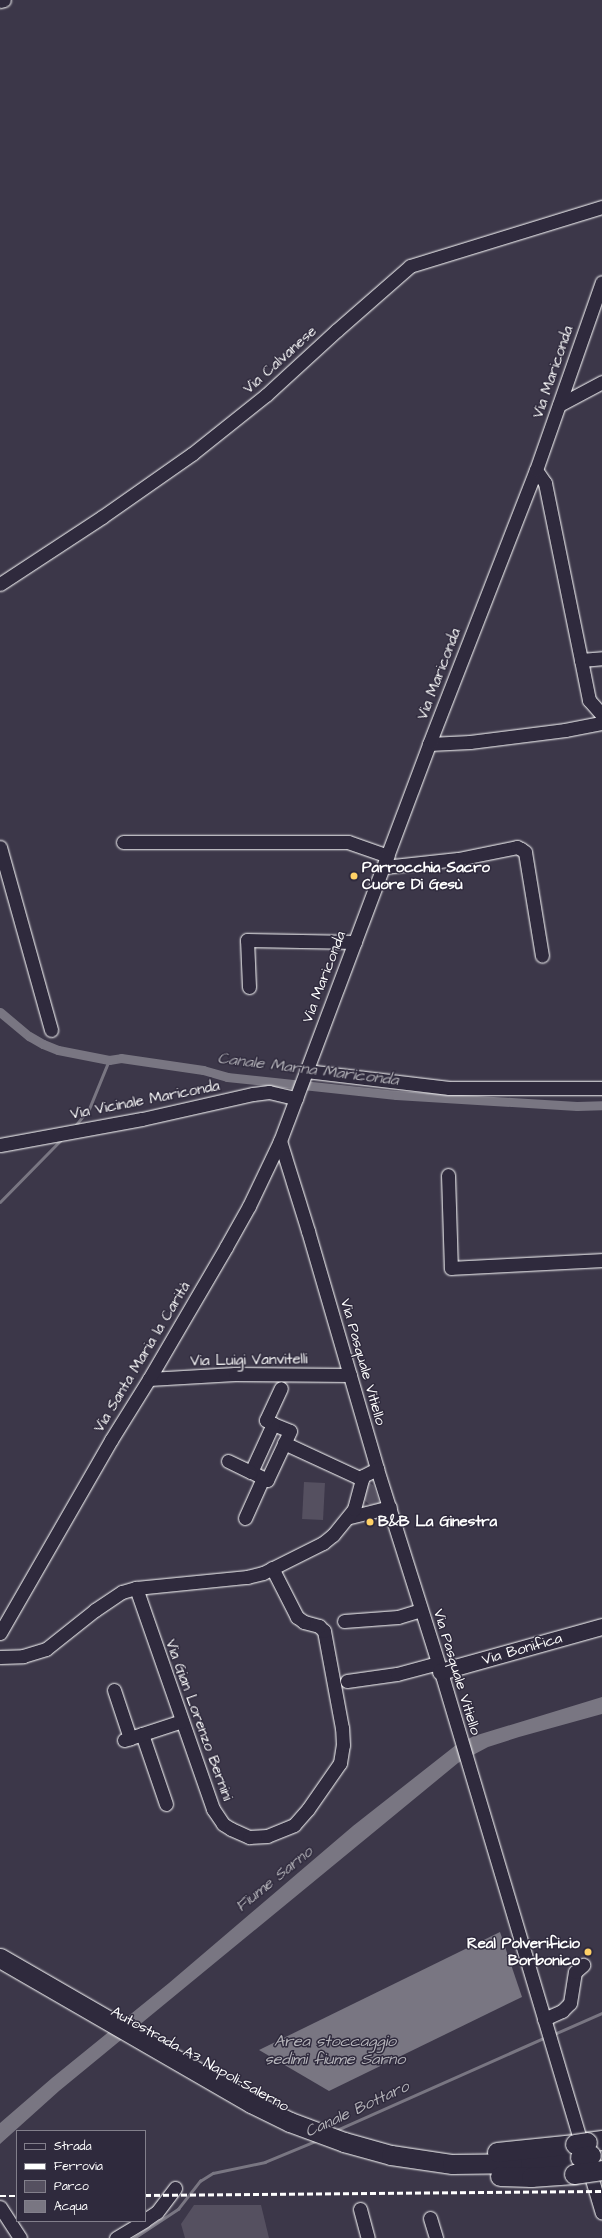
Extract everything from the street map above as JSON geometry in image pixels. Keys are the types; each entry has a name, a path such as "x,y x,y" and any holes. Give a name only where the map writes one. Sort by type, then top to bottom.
{"highway":[{"name":"Autostrada A3 Napoli-Salerno","path":"0,1945 104,2011 154,2040 253,2091 312,2125 339,2135 374,2152 446,2169 491,2175 531,2177 589,2154"},
{"name":"Autostrada A3 Napoli-Salerno","path":"0,1958 104,2011"},
{"name":"Autostrada A3 Napoli-Salerno","path":"339,2135 391,2144 447,2151 515,2151 589,2154"}],"main road":[{"name":"Via Bonifica","path":"440,1667 602,1627"}],"street":[{"path":"0,1 4,0"},
{"name":"Via Calvanese","path":"0,584 102,517 192,454 266,395 336,330 410,266 602,207"},
{"name":"Via Mariconda","path":"297,1094 386,862 429,744 536,470 602,282"},
{"path":"559,405 602,382"},
{"path":"536,470 545,482 589,700 602,715"},
{"path":"581,660 602,658"},
{"path":"429,744 470,742 565,730 602,723"},
{"path":"123,842 348,842 386,862 458,859 518,847 525,852 542,956"},
{"path":"0,847 51,1030"},
{"path":"249,987 247,940 355,942"},
{"path":"304,1074 449,1088 602,1088"},
{"name":"Via Vicinale Mariconda","path":"0,1145 142,1119 252,1094 269,1092 297,1094"},
{"name":"Via Santa Maria la Carità","path":"0,1633 111,1440 149,1379 249,1206 280,1141 297,1094"},
{"name":"Via Pasquale Vitiello","path":"280,1141 308,1231 377,1469 440,1667 459,1737 602,2213"},
{"path":"448,1175 451,1268 602,1260"},
{"name":"Via Luigi Vanvitelli","path":"149,1379 235,1374 350,1376"},
{"path":"228,1461 267,1480 290,1431 266,1420 281,1388"},
{"path":"251,1472 274,1424"},
{"path":"284,1443 362,1479"},
{"path":"0,1657 23,1656 46,1649 95,1610 122,1592 136,1588 256,1576 323,1543 350,1517 359,1496 362,1479 366,1473 377,1469"},
{"path":"245,1518 263,1478"},
{"path":"359,1496 364,1506 376,1510"},
{"path":"350,1517 390,1508"},
{"name":"Via Gian Lorenzo Bernini","path":"136,1588 213,1809 223,1824 231,1829 249,1837 268,1836 294,1825 316,1800 342,1758 342,1728 324,1632 320,1626 304,1622 297,1617 272,1568"},
{"path":"344,1621 398,1617 421,1610"},
{"path":"347,1681 440,1667"},
{"path":"114,1690 132,1738 166,1804"},
{"path":"132,1738 182,1721"},
{"path":"545,2023 562,2011 570,2003 575,1972 584,1965"},
{"path":"146,2220 157,2212 175,2188"},
{"path":"0,2207 20,2238"},
{"path":"360,2209 368,2238"},
{"path":"430,2218 436,2238"},
{"path":"116,2238 143,2222"}],"green space":[{"path":"304,1482 325,1483 323,1520 302,1519"},
{"path":"367,1482 373,1485 380,1504 370,1505 363,1499"},
{"path":"194,2205 261,2205 269,2238 185,2238 181,2224"}],"water":[{"name":"Fiume Sarno","path":"602,1697 602,1714 488,1747 458,1763 59,2091 0,2144 0,2123 52,2078 169,1983 353,1826 456,1745 474,1736"},
{"name":"Area stoccaggio sedimi fiume Sarno","path":"500,1932 522,1997 329,2091 259,2050"}],"waterway":[{"name":"Canale Marna Mariconda","path":"0,1012 29,1036 43,1044 58,1050 109,1060 121,1058 203,1070 227,1077 396,1095 577,1106 602,1105"},
{"path":"75,1126 89,1109 109,1060"},
{"path":"0,1202 62,1139"},
{"name":"Canale Bottaro","path":"552,2035 602,2013"},
{"name":"Canale Bottaro","path":"337,2130 546,2037"},
{"name":"Canale Bottaro","path":"134,2238 178,2209 200,2181 213,2173 265,2162 318,2140"}],"railway":[{"path":"146,2195 602,2191"},
{"path":"0,2196 16,2196"}],"place":[{"name":"Parrocchia Sacro Cuore Di Gesù","path":"354,876"},
{"name":"B&B La Ginestra","path":"370,1522"},
{"name":"Real Polverificio Borbonico","path":"588,1952"}]}
